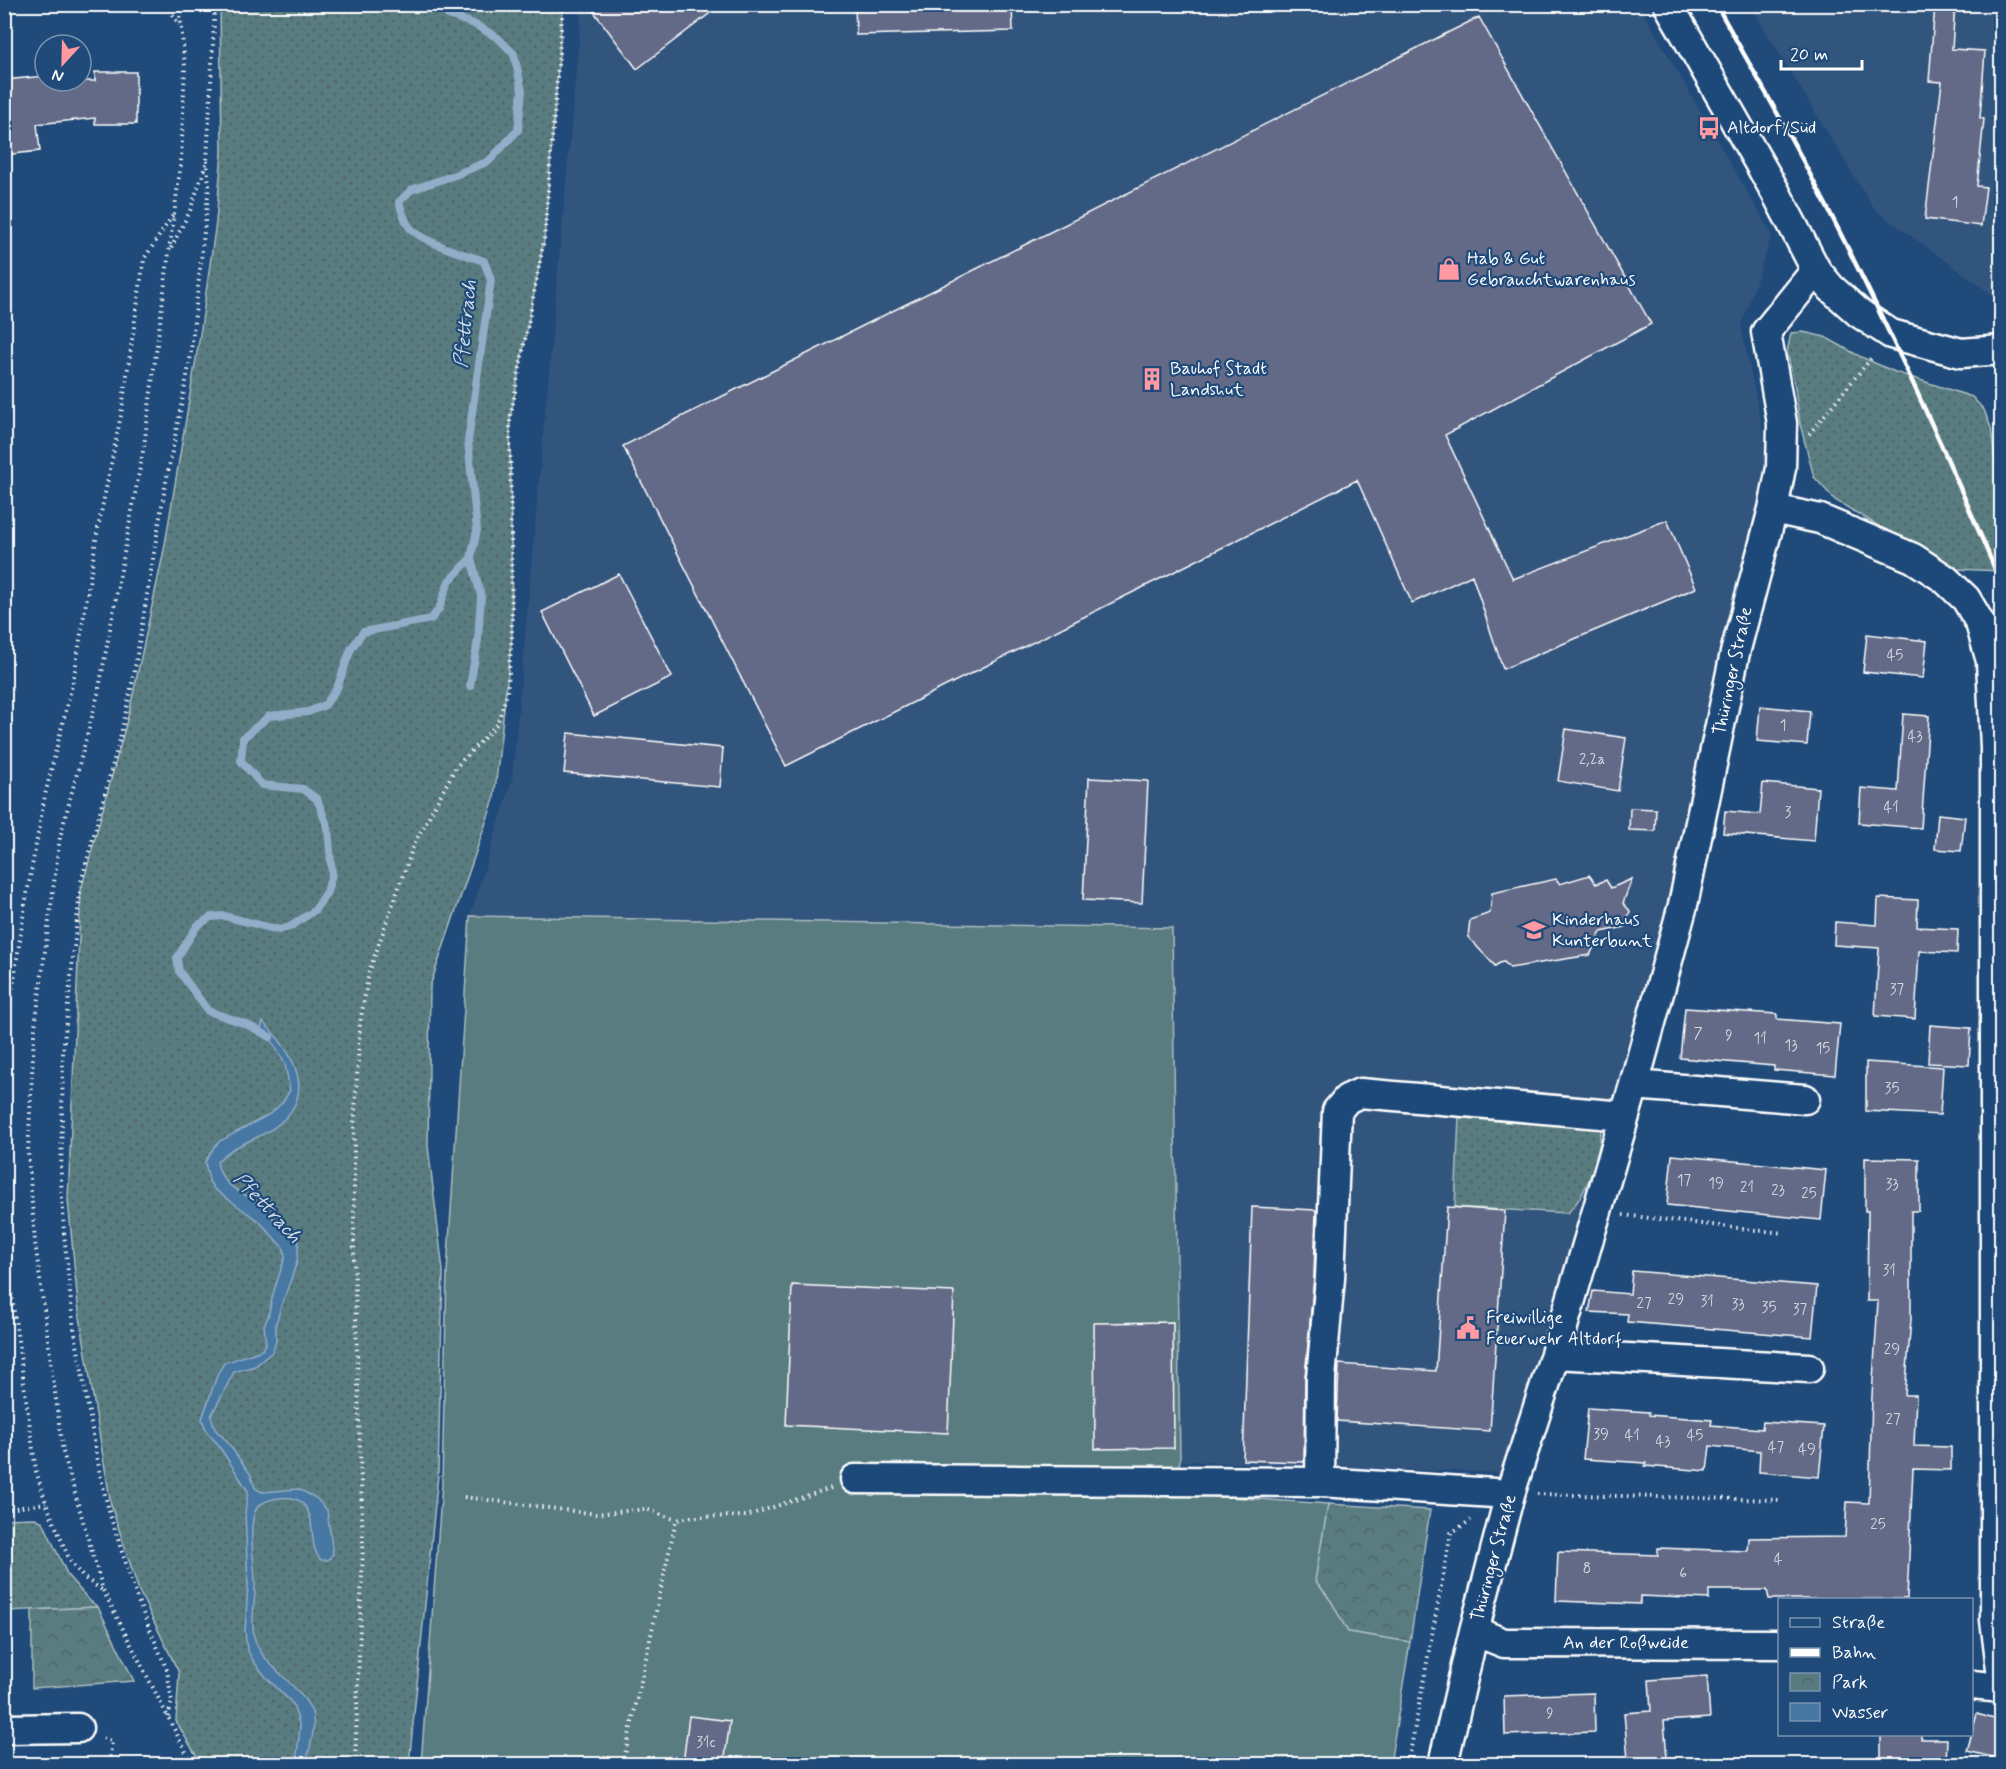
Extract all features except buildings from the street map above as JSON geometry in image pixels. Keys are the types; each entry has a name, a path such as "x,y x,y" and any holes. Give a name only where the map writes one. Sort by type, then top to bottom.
{"street":[{"path":"1668,4 1775,190 1816,270 1831,288 1858,313 1891,334 1961,353 2001,350"},
{"name":"Thüringer Straße","path":"1443,1764 1510,1494 1555,1354 1634,1085 1683,905 1735,653 1773,509 1781,468 1782,423 1766,332 1816,270"},
{"path":"1773,509 1820,519 1913,558 1945,579 1966,598 1980,623 1991,661 1995,748 1995,1620 2001,1677"},
{"path":"1634,1085 1805,1099"},
{"path":"1320,1482 1321,1378 1330,1278 1337,1111 1347,1098 1360,1093 1624,1116"},
{"path":"1555,1354 1809,1368"},
{"path":"855,1479 1320,1482 1510,1494"},
{"name":"An der Roßweide","path":"1474,1632 1504,1643 1778,1644"},
{"path":"1973,1685 2001,1688"},
{"path":"4,1729 78,1728"}],"path":[{"path":"167,4 180,28"},
{"path":"178,4 185,66 181,162 144,446 100,683 60,837 34,1035 28,1152 35,1242 63,1452 103,1590 192,1764"},
{"path":"168,1718 172,1701 167,1670 135,1593 110,1515 100,1474 73,1322 61,1179 63,1052 81,882 121,734 133,679 165,488 190,361 208,197 207,161 215,4"},
{"path":"355,1764 363,1547 354,1255 354,1129 360,1023 369,972 414,844 456,767 497,724 507,694 512,636 510,419 544,240 563,4"},
{"path":"169,252 190,211 207,161"},
{"path":"4,1054 25,905 45,795 74,677 98,528 121,415 144,259 174,215"},
{"path":"1781,468 1891,334"},
{"path":"1595,1212 1783,1233"},
{"path":"4,1239 36,1471 46,1503 70,1561 83,1577 103,1590"},
{"path":"464,1497 596,1514 646,1509 676,1520 691,1517 746,1516 855,1479"},
{"path":"1408,1764 1450,1533 1510,1494 1779,1500"},
{"path":"4,1510 46,1503"},
{"path":"623,1764 676,1520"}],"shaded area":[{"path":"582,5 1639,5 1772,235 1741,326 1770,465 1675,902 1501,1473 1180,1461 1172,928 470,916 512,780"},
{"path":"1750,5 2001,5 2001,301 1874,209"}],"green space":[{"path":"220,5 563,5 544,240 510,419 512,636 494,799 430,986 428,1146 443,1271 438,1475 409,1764 201,1764 176,1721 179,1673 139,1591 111,1505 78,1305 68,1200 81,890 129,713 164,550 200,335 216,222 222,152"},
{"path":"1803,332 1825,337 1895,372 1972,397 1984,410 1991,428 2001,508 2001,571 1956,569 1835,500 1814,477 1800,424 1787,352 1791,333"},
{"path":"470,916 1172,928 1180,1461 1172,1493 1328,1504 1315,1580 1331,1601 1348,1632 1410,1642 1390,1764 421,1764 442,1484 447,1272"},
{"path":"1459,1117 1595,1122 1601,1129 1598,1150 1586,1186 1574,1206 1567,1213 1455,1207"},
{"path":"1328,1504 1430,1510 1410,1642 1348,1632 1331,1601 1315,1580"},
{"path":"35,1518 43,1522 68,1576 98,1607 5,1611 4,1519"},
{"path":"98,1607 134,1681 32,1688 32,1610"}],"water":[{"path":"263,1022 286,1050 294,1064 298,1079 298,1093 293,1108 282,1121 265,1133 234,1148 217,1162 220,1172 229,1185 264,1207 279,1226 299,1238 297,1262 276,1323 276,1341 272,1352 255,1366 234,1372 211,1416 215,1429 251,1475 255,1488 262,1492 299,1489 316,1498 327,1510 333,1554 328,1560 321,1560 317,1553 310,1515 297,1500 281,1498 261,1504 255,1512 252,1527 255,1583 254,1636 267,1660 299,1693 311,1710 314,1723 306,1764 296,1764 300,1727 293,1704 266,1677 247,1649 245,1631 248,1584 245,1513 248,1491 217,1443 207,1432 202,1419 218,1373 224,1363 262,1350 266,1344 264,1325 285,1257 284,1249 260,1222 214,1189 209,1181 205,1162 220,1141 270,1114 283,1102 290,1090 285,1064 272,1041 260,1033"}],"waterway":[{"name":"Pfettrach","path":"270,1037 246,1024 208,1011 179,971 177,958 197,926 211,917 224,916 279,930 290,927 315,910 327,892 332,874 328,828 317,799 303,789 262,785 241,761 243,738 269,716 308,712 325,705 337,688 351,649 363,632 431,619 439,609 449,581 471,558 477,530 468,441 491,280 484,261 445,248 410,228 399,202 411,190 489,161 518,130 522,91 514,54 498,38 474,24 448,15 437,4"},
{"name":"Pfettrach","path":"470,686 478,640 481,596 471,558"}],"railway":[{"path":"1716,4 1790,136 1854,261 1931,422 2002,586"}],"place":[{"name":"Altdorf/Süd","path":"1709,128"},
{"name":"Hab & Gut Gebrauchtwarenhaus","path":"1449,269"},
{"name":"Bauhof Stadt Landshut","path":"1152,379"},
{"name":"Kinderhaus Kunterbunt","path":"1534,930"},
{"name":"Freiwillige Feuerwehr Altdorf","path":"1468,1328"}]}
